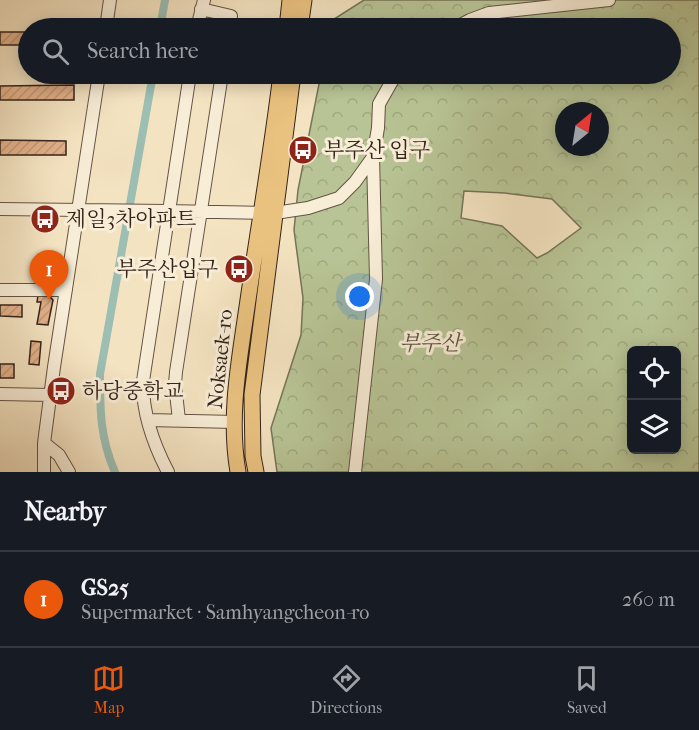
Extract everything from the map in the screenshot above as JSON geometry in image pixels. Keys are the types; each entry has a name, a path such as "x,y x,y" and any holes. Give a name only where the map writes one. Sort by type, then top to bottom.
{"main road":[{"path":"288,18 290,0"},
{"path":"301,18 304,0"},
{"name":"Noksaek-ro","path":"256,472 253,456 252,395 280,84"},
{"name":"Noksaek-ro","path":"238,472 235,453 235,392 291,84"}],"street":[{"path":"107,18 110,0"},
{"path":"475,18 489,13 609,0"},
{"path":"203,5 231,16 231,18"},
{"path":"44,472 44,443 50,394 98,84"},
{"path":"168,472 148,420 143,381 188,84"},
{"path":"179,420 176,372 220,84"},
{"path":"355,472 376,279 373,157 379,104 390,84"},
{"path":"0,209 268,213 308,208 339,198 355,182 373,157"},
{"path":"0,290 66,290"},
{"path":"0,394 50,394"},
{"path":"148,420 235,422"},
{"path":"44,443 59,455 69,472"}],"green space":[{"name":"부주산","path":"364,0 699,0 699,472 277,472 271,428 301,335 303,298 294,230 298,190 319,84 681,84 681,18 336,18","holes":["464,191 552,199 581,228 537,258 502,226 461,218"]}],"building":[{"path":"0,32 18,32 18,45 0,45"},
{"path":"74,85 74,100 0,100 0,86"},
{"path":"0,140 66,141 66,155 0,155"},
{"path":"38,295 48,295 53,300 48,325 37,324 41,302 37,302"},
{"path":"0,305 22,305 22,317 0,316"},
{"path":"31,341 41,342 39,365 29,364"},
{"path":"0,364 14,364 14,378 0,378"}],"waterway":[{"path":"162,18 165,0"},
{"path":"115,472 104,436 100,374 151,84"}],"place":[{"name":"부주산 입구","path":"303,150"},
{"name":"제일3차아파트","path":"45,219"},
{"name":"부주산입구","path":"239,269"},
{"name":"GS25","path":"49,300"},
{"name":"하당중학교","path":"61,391"}]}
